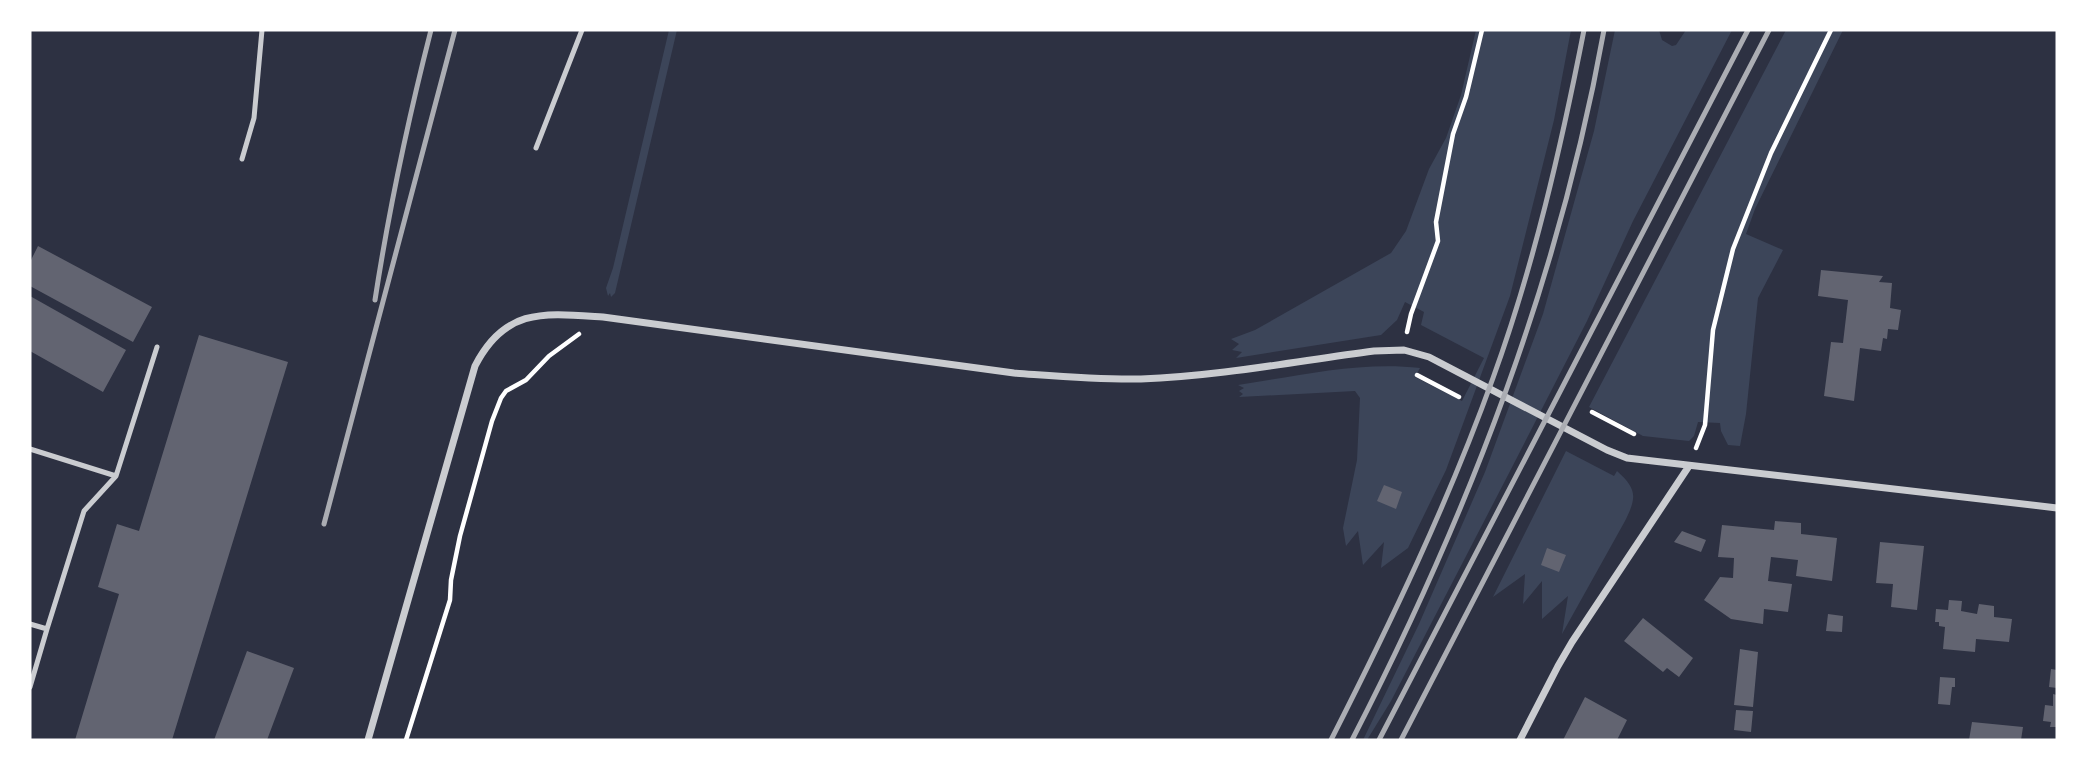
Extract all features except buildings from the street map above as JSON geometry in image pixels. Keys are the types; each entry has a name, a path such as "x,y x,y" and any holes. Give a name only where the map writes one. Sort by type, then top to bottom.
{"street":[{"path":"368,740 475,366 485,346 499,332 516,321 533,316 555,314 603,317 1014,373 1076,378 1140,379 1195,375 1367,352 1404,350 1443,364 1607,450 1636,460 2057,508"},
{"path":"1520,740 1562,658 1689,466"}],"lane":[{"path":"242,159 254,118 262,30"},
{"path":"536,148 582,30"},
{"path":"30,687 85,511 116,476 158,347"},
{"path":"30,449 116,476"},
{"path":"30,624 47,629"}],"path":[{"path":"1404,350 1411,314 1438,241 1436,222 1451,146 1482,30"},
{"path":"1689,466 1705,425 1713,330 1733,249 1771,153 1831,30"},
{"path":"406,740 450,600 457,547 492,421 501,398 506,391 537,370 549,356 603,317"},
{"path":"1416,375 1459,397"},
{"path":"1592,412 1634,434"}],"shaded area":[{"path":"669,30 677,30 615,293 611,297 610,293 608,296 606,288"},
{"path":"1476,30 1571,30 1554,120 1510,296 1446,470 1408,548 1381,568 1384,542 1363,565 1358,531 1346,546 1343,528 1357,460 1360,398 1355,391 1239,397 1243,394 1239,391 1244,388 1238,385 1329,370 1397,366 1420,368 1415,377 1462,401 1484,358 1421,325 1424,312 1405,302 1397,320 1381,335 1236,358 1242,352 1232,350 1239,344 1231,339 1255,330 1391,253 1406,231 1429,169 1446,138 1461,95"},
{"path":"1615,30 1659,30 1662,40 1672,46 1676,45 1686,30 1732,30 1633,221 1587,321 1391,701 1367,740 1363,740 1419,624 1485,472 1543,314 1594,131"},
{"path":"1786,30 1843,30 1755,209 1746,234 1783,250 1758,298 1740,446 1728,445 1720,423 1698,422 1694,436 1689,441 1643,436 1589,407"},
{"path":"1566,451 1614,476 1617,471 1631,488 1633,499 1625,521 1562,634 1568,596 1542,619 1542,581 1523,604 1525,574 1493,597"}],"railway":[{"path":"375,300 386,232 431,30"},
{"path":"324,524 455,30"},
{"path":"1331,740 1418,562 1493,378 1545,205 1584,30"},
{"path":"1352,740 1434,569 1505,394 1562,215 1604,30"},
{"path":"1379,740 1748,30"},
{"path":"1401,740 1769,30"}]}
